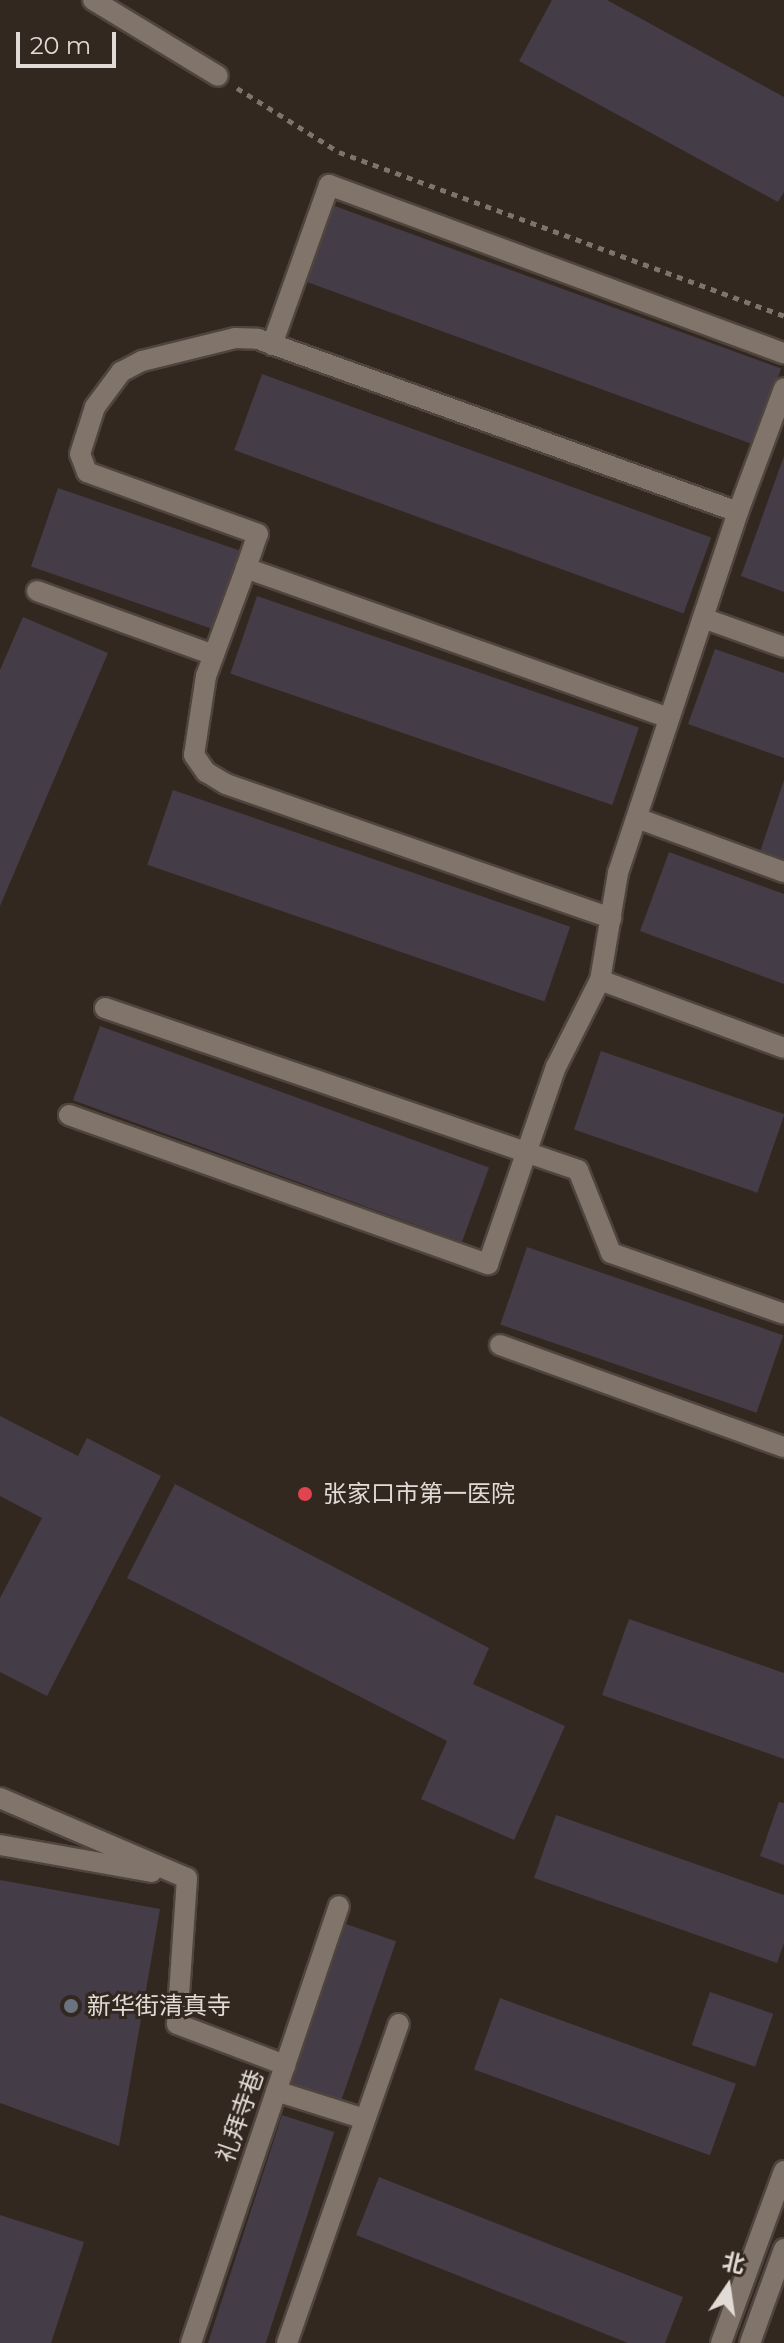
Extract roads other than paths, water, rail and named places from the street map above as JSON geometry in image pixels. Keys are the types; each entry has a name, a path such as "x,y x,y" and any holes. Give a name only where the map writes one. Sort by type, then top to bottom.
{"street":[{"path":"93,0 218,76"},
{"path":"272,345 329,185 784,353"},
{"path":"611,918 226,784 206,772 194,755 214,655 258,534 87,472 80,454 95,407 121,372 142,361 235,338 272,345 738,512"},
{"path":"69,1115 488,1264 556,1067 600,980 618,873 738,512 784,388"},
{"path":"246,568 669,718"},
{"path":"37,591 214,655"},
{"path":"703,618 784,647"},
{"path":"637,818 784,872"},
{"path":"600,980 784,1048"},
{"path":"105,1008 578,1170 611,1253 784,1314"},
{"path":"500,1345 784,1447"},
{"path":"0,1798 187,1878"},
{"path":"0,1845 187,1878"},
{"path":"187,1878 177,2024 285,2065"},
{"name":"礼拜寺巷","path":"191,2343 339,1906"},
{"path":"287,2343 399,2024"},
{"path":"276,2091 365,2119"},
{"path":"721,2343 784,2171"},
{"path":"750,2343 784,2249"}],"place":[{"name":"张家口市第一医院","path":"305,1494"},
{"name":"新华街清真寺","path":"71,2006"}]}
